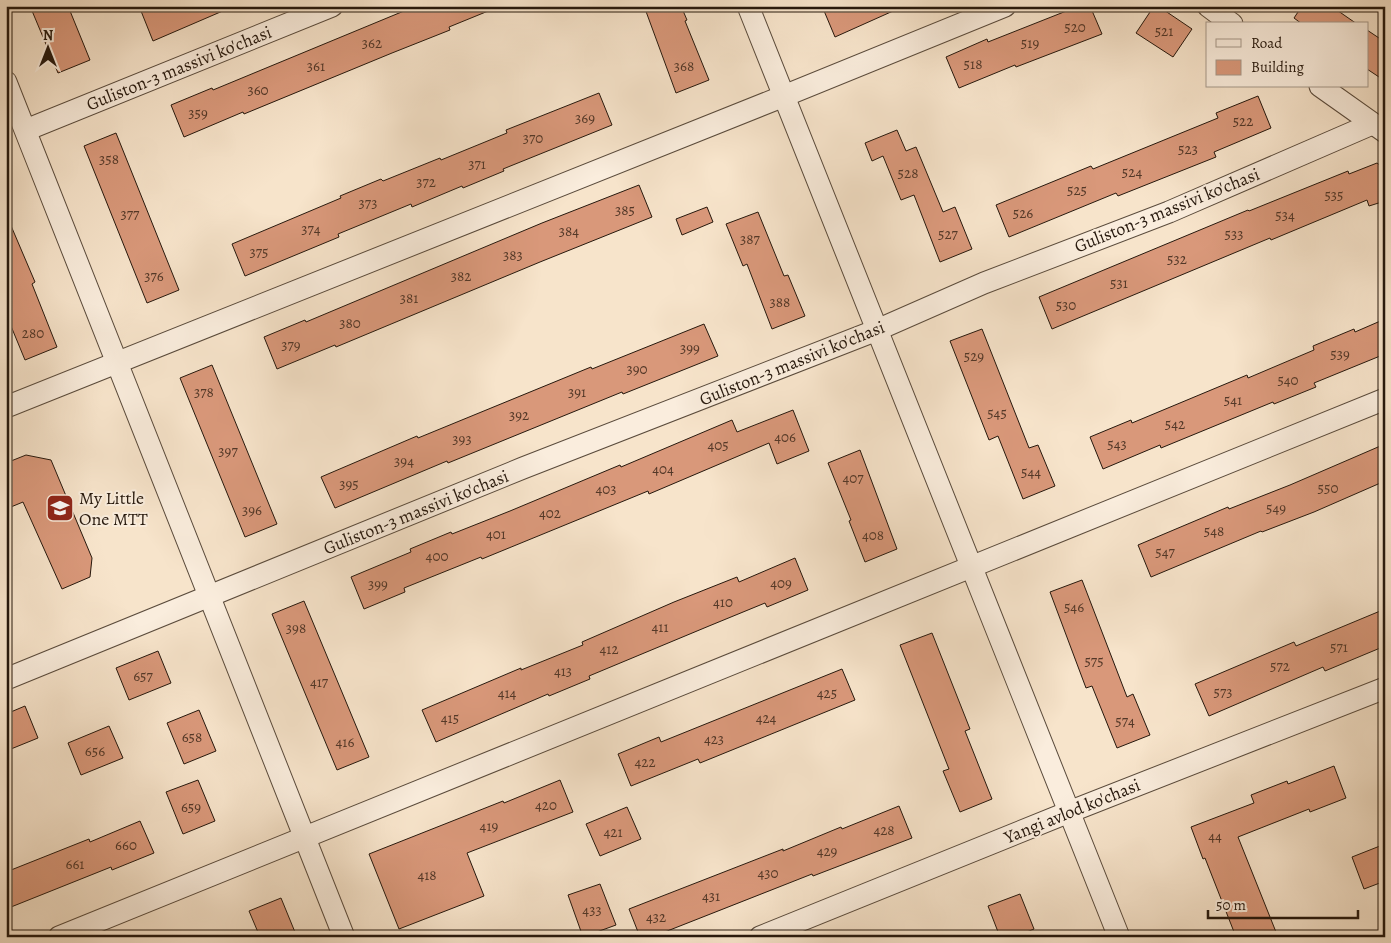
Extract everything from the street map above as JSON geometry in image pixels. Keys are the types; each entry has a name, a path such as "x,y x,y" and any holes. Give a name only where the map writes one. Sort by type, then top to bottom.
{"street":[{"name":"Guliston-3 massivi ko'chasi","path":"26,130 332,6"},
{"path":"748,6 1119,937"},
{"path":"6,407 1005,6"},
{"path":"1208,6 1229,22"},
{"path":"6,82 344,937"},
{"name":"Guliston-3 massivi ko'chasi","path":"1323,88 1379,128"},
{"name":"Guliston-3 massivi ko'chasi","path":"6,679 523,468 877,330 984,283 1379,128"},
{"path":"59,937 1385,399"},
{"name":"Yangi avlod ko'chasi","path":"760,937 1069,812 1385,688"}],"building":[{"path":"30,6 68,6 90,60 58,73"},
{"path":"139,6 232,6 232,7 153,41"},
{"path":"416,6 498,7 449,27 450,30 184,137 171,105 212,88 213,90"},
{"path":"644,6 681,6 687,20 685,21 709,80 676,93"},
{"path":"822,6 902,6 902,7 835,37"},
{"path":"1079,6 1090,6 1102,34 1016,67 1015,65 959,88 946,57 987,39 988,42"},
{"path":"1154,6 1158,6 1192,29 1173,57 1136,33"},
{"path":"1302,6 1331,6 1354,22 1299,22 1294,18"},
{"path":"1368,31 1385,42 1385,81 1368,70"},
{"path":"599,93 612,125 503,169 504,171 463,188 462,186 412,207 411,204 338,234 339,237 245,276 232,244 381,179 383,181 440,158 441,160 507,133 506,130"},
{"path":"1258,96 1271,128 1214,152 1216,157 1118,196 1116,193 1009,237 996,205 1091,166 1093,169 1218,118 1216,113"},
{"path":"897,130 906,151 916,147 943,212 955,207 972,249 940,262 914,195 901,200 883,156 872,161 865,143"},
{"path":"116,133 179,290 147,303 84,146"},
{"path":"1377,163 1385,169 1385,201 1369,206 1367,200 1271,240 1270,238 1052,329 1039,297 1248,210 1348,171 1349,174"},
{"path":"639,185 652,217 336,347 335,345 277,369 264,337 305,320 306,322 542,223"},
{"path":"707,207 713,222 682,235 676,219"},
{"path":"758,212 784,276 788,275 805,316 772,329 747,264 743,266 726,224"},
{"path":"6,214 35,282 32,284 57,347 25,360 6,314"},
{"path":"1385,319 1385,354 1314,383 1316,387 1274,404 1273,402 1161,448 1160,445 1103,469 1090,437 1131,420 1132,423 1247,375 1248,378 1314,350 1313,346 1354,329 1355,332"},
{"path":"704,324 718,356 623,394 622,392 448,463 447,461 335,508 321,477 417,436 418,438 591,367 592,369"},
{"path":"982,329 1029,448 1038,445 1055,486 1023,499 998,436 989,440 950,341"},
{"path":"212,365 277,524 245,537 180,378"},
{"path":"793,410 809,451 777,464 769,443 649,494 648,491 482,559 481,557 404,588 405,592 364,609 351,577 411,552 410,549 510,511 620,465 621,467 732,420 737,432"},
{"path":"1385,444 1385,481 1314,512 1261,531 1151,577 1138,545 1228,507 1229,509 1290,485"},
{"path":"860,450 897,549 865,562 849,521 851,520 828,463"},
{"path":"26,455 51,460 92,558 90,577 62,589 23,502 6,509 6,463"},
{"path":"795,558 808,590 767,607 765,603 589,676 590,679 549,696 548,694 436,742 422,710 521,668 521,670 583,645 582,642 674,602 737,577 739,582"},
{"path":"1082,580 1127,697 1133,694 1150,735 1117,748 1092,686 1086,688 1050,592"},
{"path":"304,601 369,757 337,770 272,614"},
{"path":"1385,609 1385,646 1325,671 1323,667 1209,716 1195,684 1294,642 1296,646"},
{"path":"932,633 970,729 965,731 992,799 960,812 943,771 949,769 900,645"},
{"path":"158,651 171,683 129,700 116,668"},
{"path":"842,669 855,700 700,763 698,759 631,786 618,754 659,737 661,742"},
{"path":"25,706 38,738 6,751 6,714"},
{"path":"199,710 216,751 184,764 167,723"},
{"path":"109,726 123,758 81,775 68,743"},
{"path":"1334,766 1346,798 1310,812 1309,809 1238,837 1278,937 1236,937 1191,827 1254,803 1251,795 1287,781 1288,784"},
{"path":"198,780 215,821 183,834 166,792"},
{"path":"560,780 573,812 467,853 484,896 399,929 369,854"},
{"path":"899,806 912,838 813,876 812,874 652,937 640,937 629,909"},
{"path":"627,807 641,839 600,856 586,824"},
{"path":"140,821 154,853 112,870 111,867 6,909 6,872 89,839 90,842"},
{"path":"1385,844 1385,881 1364,889 1352,857"},
{"path":"600,884 616,925 583,937 568,895"},
{"path":"1020,894 1034,929 1015,937 1000,937 988,906"},
{"path":"281,898 297,937 260,937 249,911"}],"place":[{"name":"My Little One MTT","path":"60,508"}]}
